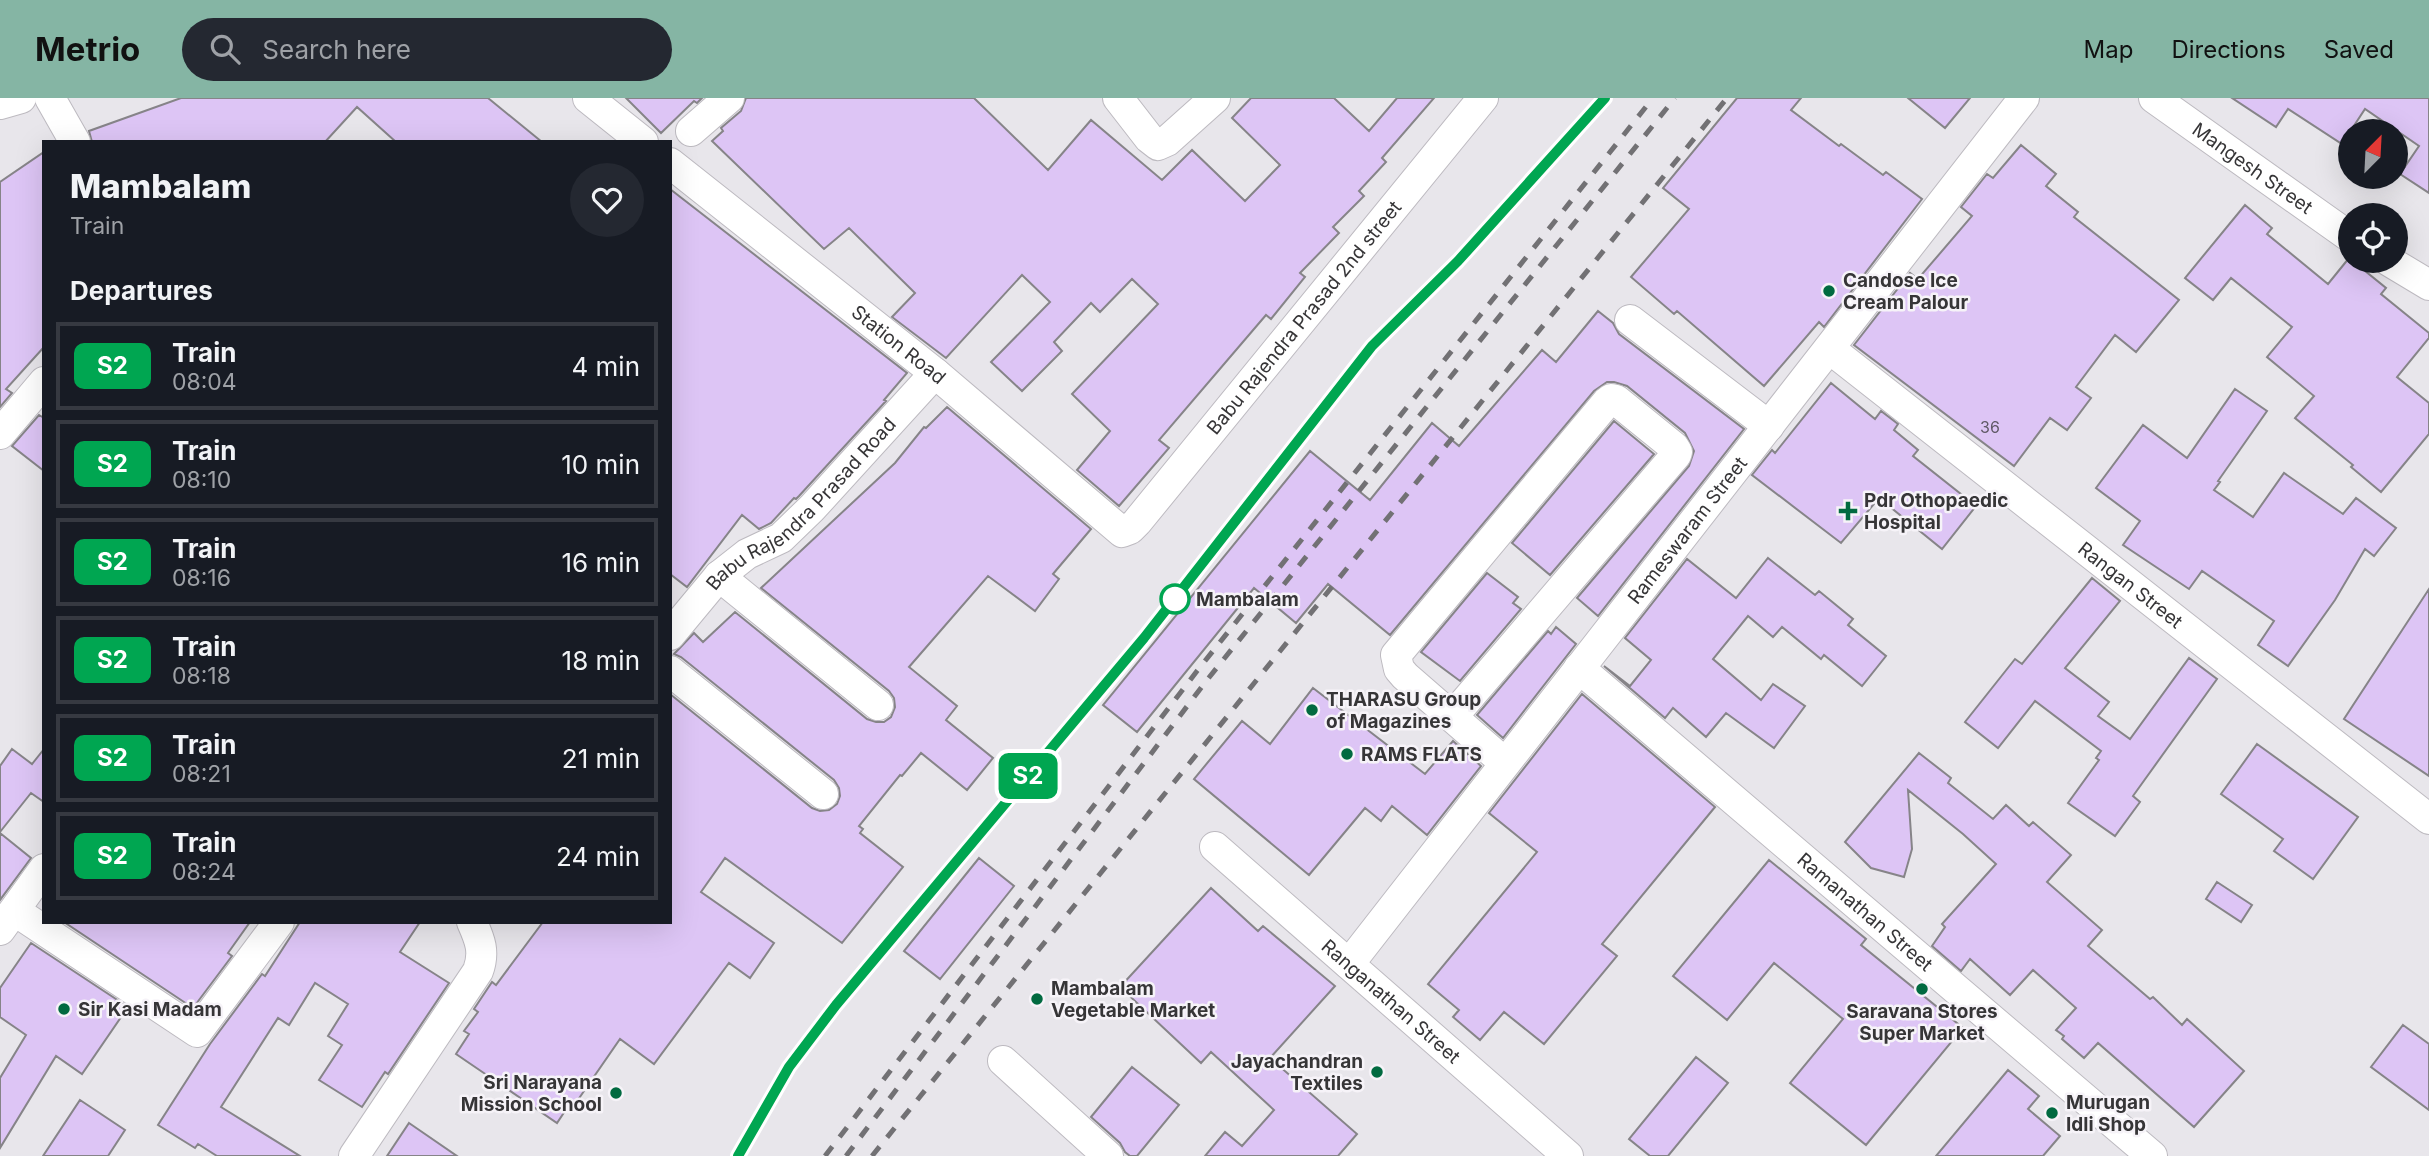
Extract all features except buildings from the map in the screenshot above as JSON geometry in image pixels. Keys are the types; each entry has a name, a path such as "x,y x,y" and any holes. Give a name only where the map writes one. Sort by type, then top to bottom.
{"street":[{"path":"0,104 21,98"},
{"path":"50,98 74,140"},
{"path":"588,98 640,140"},
{"path":"691,131 729,98"},
{"path":"1118,98 1149,138 1158,145 1167,141 1214,98"},
{"name":"Babu Rajendra Prasad 2nd street","path":"1122,532 1137,522 1483,98"},
{"name":"Rameswaram Street","path":"1349,964 2024,98"},
{"name":"Mangesh Street","path":"2154,98 2338,228"},
{"name":"Station Road","path":"672,165 935,373 1122,532"},
{"path":"2408,272 2429,285"},
{"path":"1630,320 1769,426"},
{"name":"Rangan Street","path":"1830,349 2429,819"},
{"name":"Babu Rajendra Prasad Road","path":"672,633 719,576 747,554 781,538 935,373"},
{"path":"0,434 42,384"},
{"path":"1453,716 1676,455 1674,447 1616,400 1607,402 1396,655 1399,669 1505,763"},
{"path":"719,576 877,705"},
{"name":"Ramanathan Street","path":"1579,668 2152,1156"},
{"path":"672,673 823,794"},
{"name":"Ranganathan Street","path":"1215,847 1568,1156"},
{"path":"42,872 8,920 197,1032 278,924"},
{"path":"354,1156 478,971 483,957 480,939 473,924"},
{"path":"1003,1061 1102,1154"}],"railway":[{"path":"738,1156 789,1067 836,1005 1144,638 1372,346 1458,261 1605,98"},
{"path":"825,1156 1197,671 1653,98"},
{"path":"846,1156 1207,680 1675,98"},
{"path":"872,1156 1727,98"}],"train":[{"name":"S2","path":"738,1156 789,1067 836,1005 1144,638 1372,346 1458,261 1605,98"}],"place":[{"name":"Candose Ice Cream Palour","path":"1829,291"},
{"name":"Pdr Othopaedic Hospital","path":"1848,511"},
{"name":"Mambalam","path":"1175,599"},
{"name":"THARASU Group of Magazines","path":"1312,710"},
{"name":"RAMS FLATS","path":"1347,754"},
{"name":"Saravana Stores Super Market","path":"1922,989"},
{"name":"Mambalam Vegetable Market","path":"1037,999"},
{"name":"Sir Kasi Madam","path":"64,1009"},
{"name":"Jayachandran Textiles","path":"1377,1072"},
{"name":"Sri Narayana Mission School","path":"616,1093"},
{"name":"Murugan Idli Shop","path":"2052,1113"}]}
